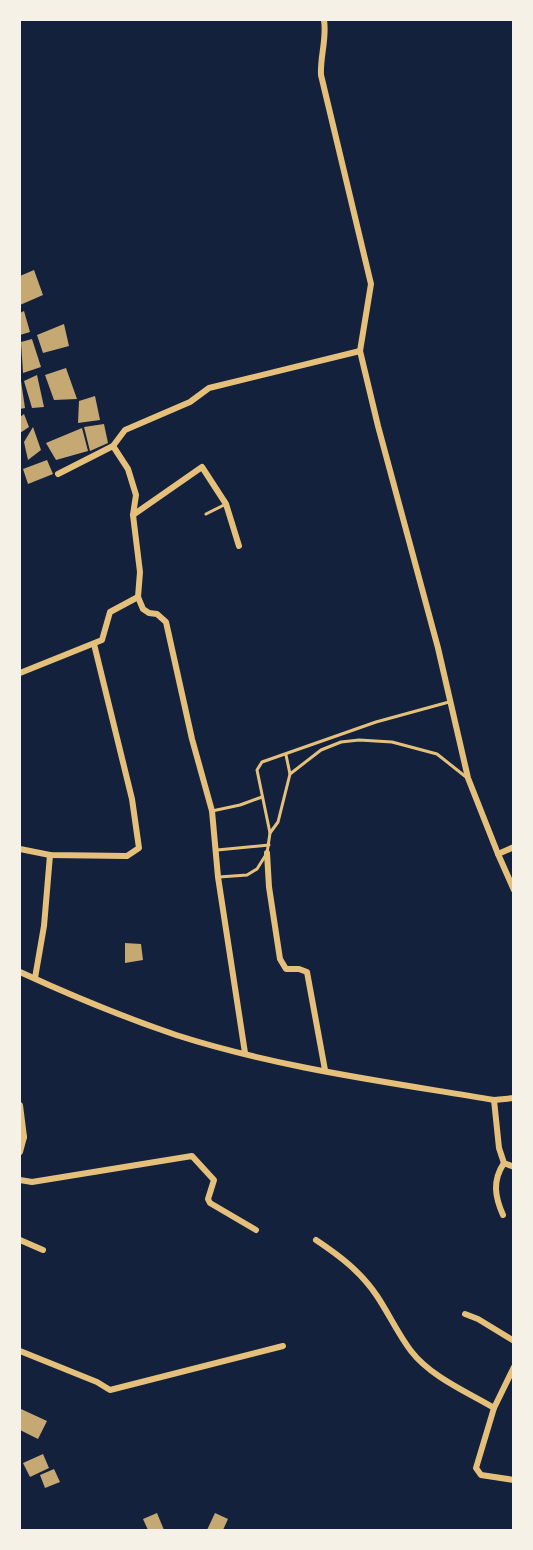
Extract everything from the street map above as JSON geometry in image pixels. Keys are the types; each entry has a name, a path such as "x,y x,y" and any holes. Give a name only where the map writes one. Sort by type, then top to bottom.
{"street":[{"path":"324,20 326,41 320,62 321,75 371,284 360,351 451,702 468,778 513,890"},
{"path":"58,474 114,446 125,430 190,402 209,388 360,351"},
{"path":"114,446 128,469 136,495 133,514 140,572 138,597 149,614 157,614 166,622 192,739 212,811 218,877 245,1053"},
{"path":"133,514 200,466 226,504 238,546"},
{"path":"20,673 94,644 105,635 110,612 138,597"},
{"path":"20,849 50,855 128,856 139,848 132,799 94,644"},
{"path":"498,854 513,847"},
{"path":"267,854 269,887 280,959 286,969 307,972 325,1070"},
{"path":"35,978 44,926 50,855"},
{"path":"20,972 176,1035 245,1053 325,1070 494,1100 513,1098"},
{"path":"494,1100 499,1148 504,1163 513,1167"},
{"path":"20,1105 22,1136 20,1152"},
{"path":"20,1180 43,1180 192,1156 214,1180 208,1199 210,1203 256,1230"},
{"path":"503,1215 495,1189 498,1172 504,1163"},
{"path":"20,1239 43,1250"},
{"path":"316,1240 345,1259 365,1282 412,1352 433,1371 494,1408"},
{"path":"465,1314 478,1319 513,1341"},
{"path":"20,1352 97,1382 110,1390 283,1346"},
{"path":"513,1367 494,1408 476,1468 481,1475 513,1480"}],"lane":[{"path":"206,514 226,504"},
{"path":"218,877 247,875 256,869 267,854 270,833 258,765 376,722 451,702"},
{"path":"290,774 321,750 341,742 359,740 392,742 437,754 468,778"},
{"path":"270,833 278,822 290,774 286,755"},
{"path":"212,811 240,806 262,797"},
{"path":"217,850 269,845"}],"building":[{"path":"34,270 43,295 20,305 20,276"},
{"path":"24,311 30,332 20,335 20,313"},
{"path":"64,324 69,346 43,353 37,335"},
{"path":"32,339 41,367 23,373 21,342"},
{"path":"66,368 77,399 54,400 45,375"},
{"path":"37,375 44,407 32,408 24,381"},
{"path":"20,382 25,408 20,409"},
{"path":"95,396 100,420 78,423 79,401"},
{"path":"24,414 29,427 20,433 20,417"},
{"path":"104,424 108,443 90,451 84,427"},
{"path":"33,427 41,450 28,460 24,442"},
{"path":"82,428 88,451 56,460 46,443"},
{"path":"47,460 53,474 28,484 23,469"},
{"path":"125,943 141,944 143,960 125,963"},
{"path":"21,1409 47,1421 38,1439 20,1430"},
{"path":"43,1454 49,1468 30,1477 23,1463"},
{"path":"54,1469 60,1482 45,1488 40,1475"},
{"path":"157,1513 164,1530 148,1530 143,1519"},
{"path":"215,1513 228,1519 223,1530 207,1530"}]}
